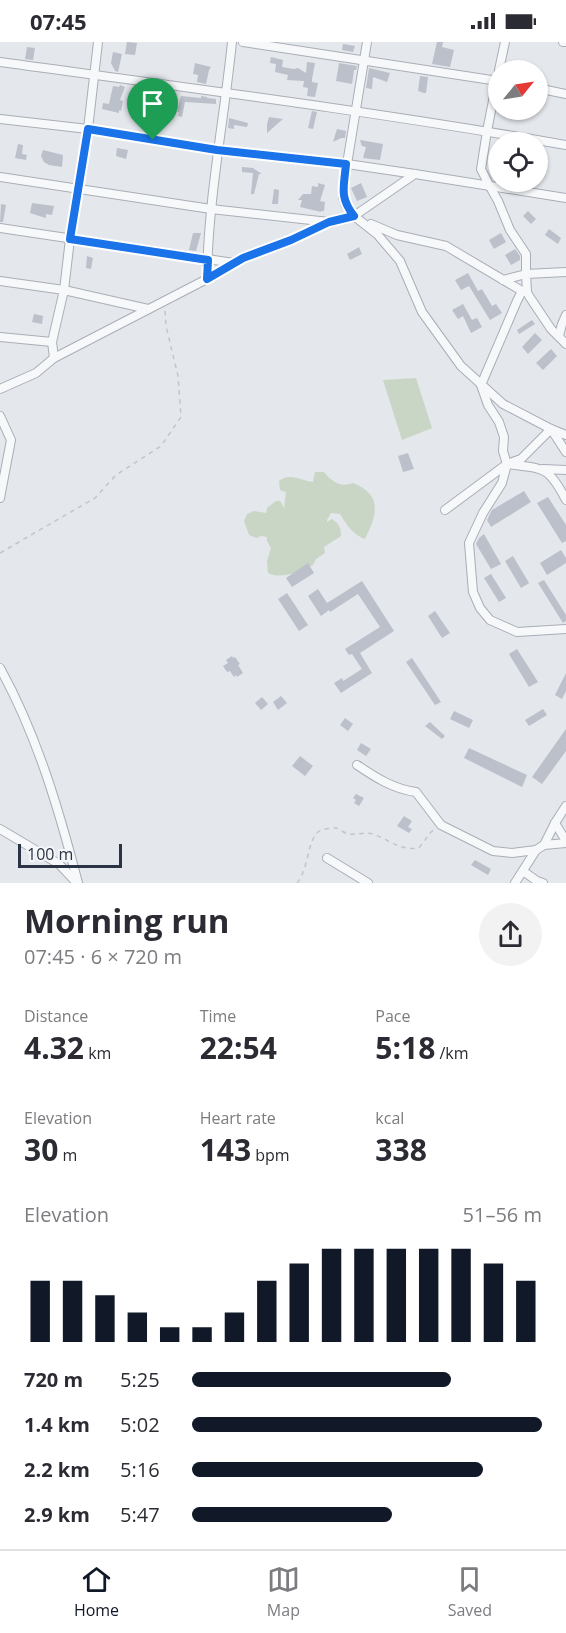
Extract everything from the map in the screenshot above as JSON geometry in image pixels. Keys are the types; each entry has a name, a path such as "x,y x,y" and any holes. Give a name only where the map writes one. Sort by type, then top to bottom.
{"street":[{"path":"54,358 52,342 64,290 88,129 98,42"},
{"path":"207,279 217,150 227,93 232,42"},
{"path":"243,42 488,79"},
{"path":"367,42 346,164 343,197 346,206 354,216 377,234 400,261 422,312 461,366 503,404 566,435"},
{"path":"501,60 505,42"},
{"path":"0,62 487,131 566,145"},
{"path":"548,90 566,94"},
{"path":"0,119 88,129 217,150 346,164 488,185"},
{"path":"488,183 482,169 489,120"},
{"path":"0,389 36,373 54,358 234,263 329,222 354,216 415,174"},
{"path":"0,177 211,209 329,222"},
{"path":"493,192 510,230 526,254 526,274 525,291 517,301 481,385 504,437 503,451 507,464 502,483 483,513 469,543 473,592 480,608 490,620 517,632 566,629"},
{"path":"530,192 566,198"},
{"path":"354,216 387,232 446,246 525,291 551,329 566,344"},
{"path":"0,228 234,263"},
{"path":"503,280 526,274 566,272"},
{"path":"0,281 64,290 148,309"},
{"path":"559,336 566,315"},
{"path":"0,337 52,342"},
{"path":"0,416 11,440 0,498"},
{"path":"551,429 566,452"},
{"path":"445,510 507,464 521,459 551,429"},
{"path":"507,464 566,470"},
{"path":"543,469 556,480 566,500"},
{"path":"0,668 12,690 51,787 78,883"},
{"path":"357,765 392,786 416,792 441,825 493,851 512,853 566,842 555,823"},
{"path":"515,883 566,806"},
{"path":"0,829 59,864 78,883"},
{"path":"327,858 368,883"},
{"path":"523,871 543,883"}],"path":[{"path":"0,553 96,498 116,475 161,446 181,417 178,376 166,326 165,300"},
{"path":"297,883 305,870 310,845 318,832 336,828 349,834 372,833 389,843 414,849 419,848 431,832 441,825"}],"green space":[{"path":"416,378 432,428 402,440 383,380"},
{"path":"315,472 324,472 340,484 353,483 369,493 375,506 365,539 350,529 340,514 331,513 327,522 332,519 336,522 341,536 324,547 325,553 316,559 313,565 285,575 268,573 267,561 271,548 267,537 257,538 249,535 244,521 247,514 254,511 266,513 267,508 276,501 280,501 284,508 286,492 280,490 279,481 292,477 313,482"}],"building":[{"path":"127,42 137,43 135,55 125,54"},
{"path":"437,42 443,42 442,47 454,50 450,67 432,64"},
{"path":"343,44 355,46 353,52 342,50"},
{"path":"27,47 35,48 33,60 25,59"},
{"path":"113,52 122,54 118,72 111,63"},
{"path":"271,57 283,60 282,67 298,68 306,73 307,62 315,63 312,82 318,83 315,97 307,96 308,88 303,87 304,81 287,80 288,75 275,72 276,64 270,63"},
{"path":"195,63 211,67 206,84 197,82 198,75 193,74"},
{"path":"339,63 357,66 354,70 352,84 336,81"},
{"path":"369,68 390,73 387,82 373,77 372,89 366,88"},
{"path":"420,76 428,77 426,93 418,91"},
{"path":"120,85 125,87 120,100 123,101 121,111 119,110 119,113 102,109 103,103 109,104 113,86 119,87"},
{"path":"181,96 216,99 216,104 185,102 182,117 178,116 179,112 177,112"},
{"path":"312,111 317,112 313,129 308,128"},
{"path":"269,117 283,119 267,133 267,124"},
{"path":"229,118 248,123 247,127 234,125 234,129 228,128"},
{"path":"337,129 346,131 345,138 333,142"},
{"path":"360,140 383,144 380,160 363,158 366,147 362,146"},
{"path":"18,144 23,145 22,154 27,155 26,160 15,158"},
{"path":"117,148 128,150 126,159 116,156"},
{"path":"43,150 63,155 62,167 44,162 41,156"},
{"path":"242,167 253,168 262,174 259,174 254,194 251,194 253,173 242,172"},
{"path":"318,183 325,185 320,201 325,202 324,211 300,207 302,200 298,200 303,194 311,194 312,186 318,187"},
{"path":"361,183 367,197 357,201 351,188"},
{"path":"274,189 279,190 278,204 272,204"},
{"path":"32,203 54,206 52,215 46,214 46,218 30,213"},
{"path":"1,204 6,205 3,222 0,222"},
{"path":"528,211 536,219 531,224 523,216"},
{"path":"549,229 561,238 558,244 545,235"},
{"path":"193,233 201,233 196,251 189,250"},
{"path":"501,233 506,242 494,249 489,240"},
{"path":"359,247 362,254 350,260 347,254"},
{"path":"515,249 520,260 511,265 505,255"},
{"path":"87,256 93,258 91,269 86,268"},
{"path":"468,273 478,291 482,289 492,306 496,304 502,313 490,320 469,286 461,290 455,280"},
{"path":"463,304 472,320 477,318 482,327 471,333 463,316 458,319 452,310"},
{"path":"34,314 43,316 42,324 32,322"},
{"path":"532,320 535,324 519,334 517,330"},
{"path":"535,333 542,340 528,354 522,347"},
{"path":"551,349 557,356 543,370 536,363"},
{"path":"408,453 414,469 403,472 398,456"},
{"path":"524,491 531,502 491,527 487,520 492,510"},
{"path":"548,497 566,525 566,541 562,543 537,503"},
{"path":"484,534 501,564 491,569 476,544"},
{"path":"561,550 566,563 547,575 540,563"},
{"path":"513,556 529,583 521,588 505,561"},
{"path":"308,563 314,573 292,587 286,578"},
{"path":"491,574 506,598 499,602 484,578"},
{"path":"544,580 566,615 566,621 563,623 538,583"},
{"path":"362,581 394,631 360,653 372,673 341,693 334,683 342,678 343,681 362,669 352,654 349,655 345,649 380,627 358,594 321,616 308,596 318,589 327,603"},
{"path":"287,593 308,625 299,631 278,599"},
{"path":"435,611 450,633 442,638 428,616"},
{"path":"517,649 538,682 529,687 509,654"},
{"path":"232,656 240,664 238,665 243,673 237,677 236,675 234,677 230,671 227,672 223,666"},
{"path":"412,658 441,702 435,705 406,662"},
{"path":"566,673 566,691 562,699 555,695"},
{"path":"281,696 287,703 278,710 273,702"},
{"path":"262,697 268,704 261,710 255,703"},
{"path":"543,709 547,715 529,726 525,720"},
{"path":"454,711 473,720 469,728 450,719"},
{"path":"345,718 353,724 348,731 340,725"},
{"path":"430,722 445,736 442,739 425,726"},
{"path":"566,729 566,751 542,784 532,777"},
{"path":"361,743 371,749 366,756 357,750"},
{"path":"469,748 527,775 522,787 464,758"},
{"path":"300,756 313,766 305,776 292,766"},
{"path":"356,794 364,798 359,806 354,803 356,800 353,798"},
{"path":"404,816 412,821 408,827 412,829 409,833 397,826"},
{"path":"475,860 491,869 488,875 471,865"}],"route":[{"path":"88,129 153,140 217,150 346,164 343,197 346,206 354,216 329,222 291,240 243,258 207,279 208,260 70,239 88,129"}]}
